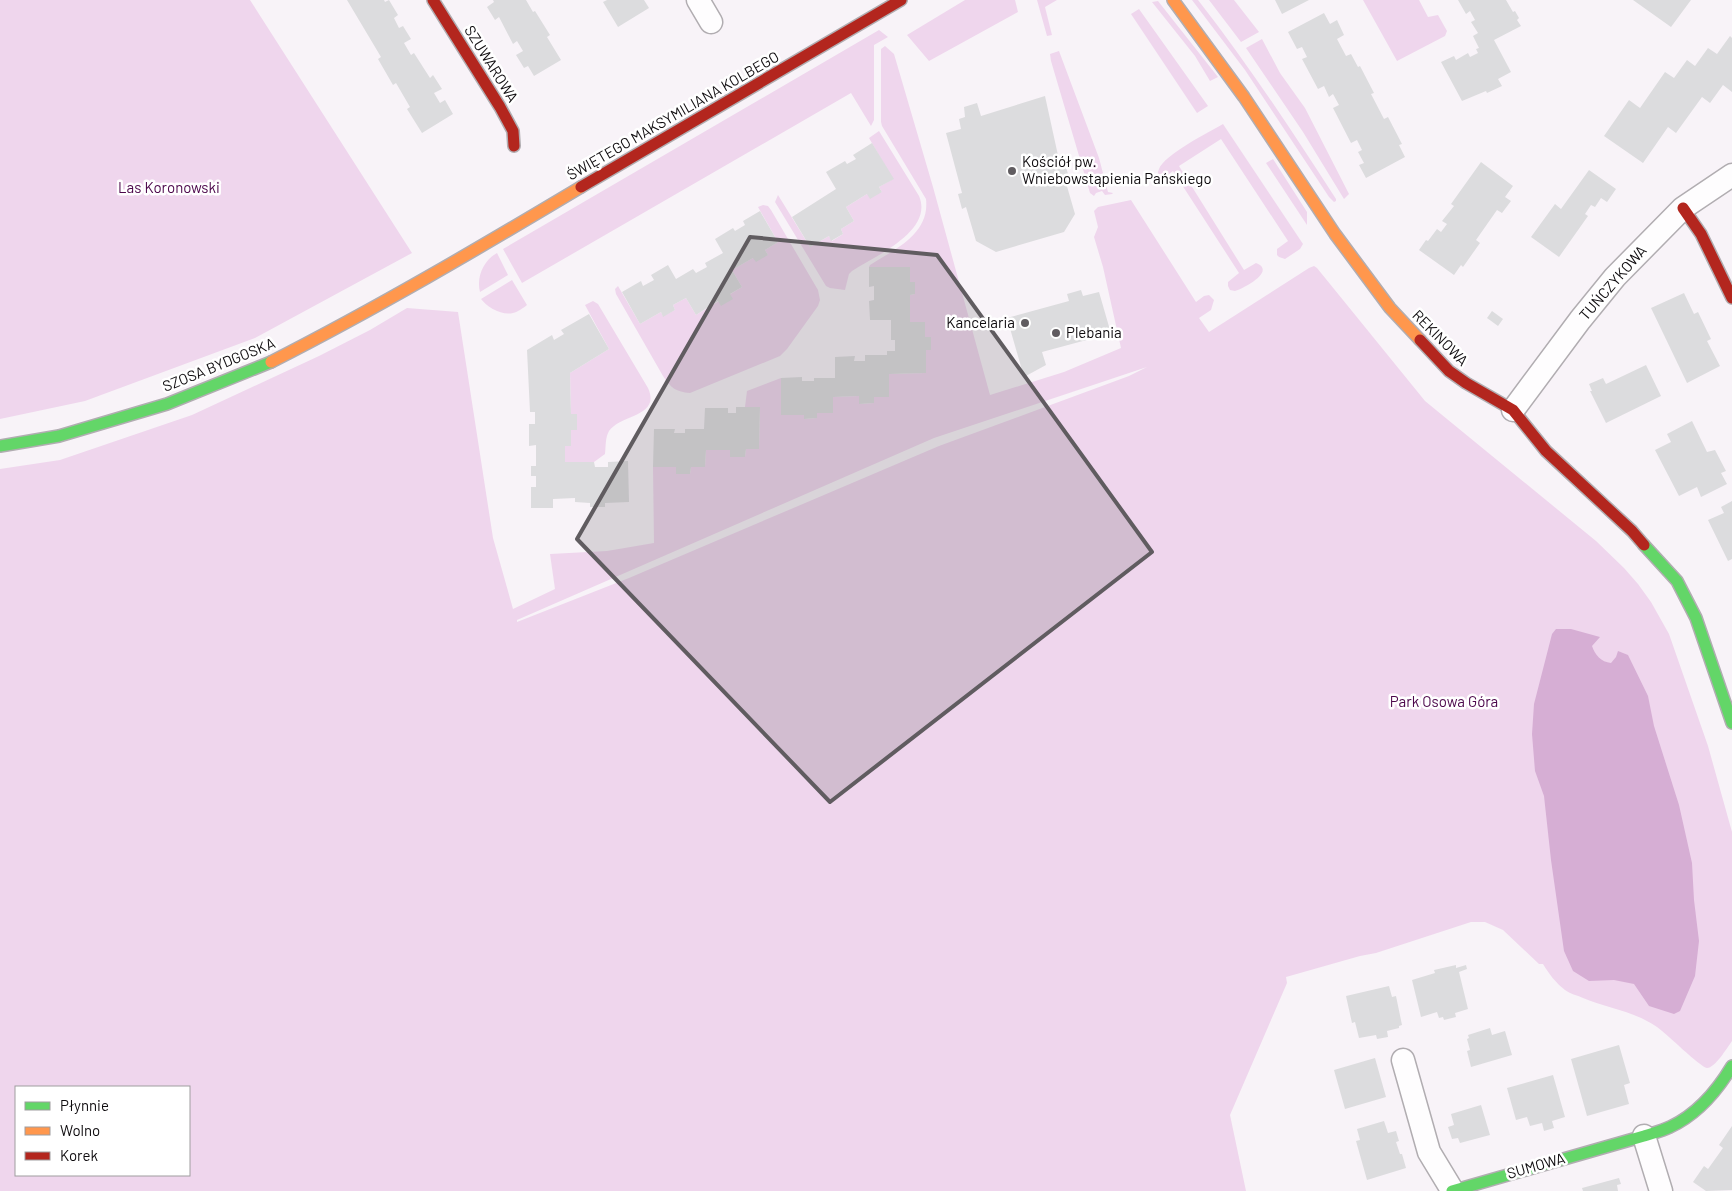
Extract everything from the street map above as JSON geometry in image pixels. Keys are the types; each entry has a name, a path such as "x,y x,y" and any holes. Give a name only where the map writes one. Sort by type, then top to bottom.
{"street":[{"name":"SZUWAROWA","path":"433,0 509,123 513,131 514,146"},
{"path":"698,0 711,22"},
{"name":"ŚWIĘTEGO MAKSYMILIANA KOLBEGO","path":"460,258 901,0"},
{"name":"REKINOWA","path":"1173,0 1244,98 1335,234 1390,308 1449,371 1466,384 1513,410 1546,451 1632,531 1677,581 1696,618 1732,723"},
{"name":"TUŃCZYKOWA","path":"1513,410 1580,320 1615,277 1683,208 1732,175"},
{"path":"1683,208 1701,234 1732,298"},
{"name":"SZOSA BYDGOSKA","path":"0,446 59,436 167,404 259,368 328,333 460,258"},
{"name":"SUMOWA","path":"1403,1060 1429,1152 1452,1191 1644,1136 1672,1126 1695,1112 1715,1093 1732,1066"},
{"path":"1644,1136 1661,1191"}],"highlighted area":[{"path":"750,237 937,255 1152,552 830,802 577,539"}],"green space":[{"name":"Las Koronowski","path":"0,0 250,0 412,253 255,338 85,401 0,419"},
{"path":"965,0 1015,0 1018,12 929,61 907,35"},
{"path":"1037,0 1057,0 1045,7 1052,35 1047,36"},
{"path":"1192,0 1198,0 1252,73 1336,201 1334,202 1329,197 1245,70"},
{"path":"1209,0 1234,0 1259,32 1241,42"},
{"path":"1363,0 1419,0 1428,17 1438,15 1447,31 1445,36 1397,61"},
{"path":"1158,1 1218,77 1210,81 1195,56 1152,2"},
{"path":"1139,9 1208,106 1197,113 1131,14"},
{"path":"879,30 888,37 874,45 874,120 871,126 851,93 522,283 503,249"},
{"path":"1262,39 1280,73 1305,108 1349,194 1344,199 1303,132 1246,48"},
{"name":"Park Osowa Góra","path":"885,46 894,54 990,395 1064,372 1121,348 1103,267 1094,237 1098,227 1094,211 1098,207 1131,200 1196,302 1209,295 1214,300 1211,310 1199,318 1209,332 1314,266 1425,401 1596,541 1624,568 1651,602 1669,634 1708,746 1732,832 1732,1041 1721,1057 1710,1067 1703,1066 1661,1030 1639,1017 1567,991 1550,975 1543,964 1539,964 1503,930 1485,922 1471,922 1376,953 1286,977 1287,983 1230,1115 1246,1191 0,1191 0,469 60,460 192,415 319,356 370,330 407,308 458,312 493,538 513,609 555,589 550,554 607,551 654,543 653,467 676,467 676,474 690,474 691,467 705,467 706,450 730,450 730,457 745,457 746,449 759,449 760,407 745,407 747,391 781,378 781,415 804,415 804,419 817,418 817,413 833,413 833,397 859,396 860,404 874,403 874,397 889,397 889,374 926,373 926,350 931,350 931,337 925,337 925,322 910,322 910,295 915,294 915,282 910,282 910,267 869,267 909,239 917,231 926,211 926,199 881,122 881,49","holes":["1147,367 1129,376 939,446 629,578 517,622 517,620 934,438"]},
{"path":"1059,51 1099,158 1108,192 1112,194 1105,195 1102,191 1094,196 1090,193 1051,61 1050,54"},
{"path":"1223,124 1303,244 1300,249 1285,259 1277,255 1277,249 1288,241 1221,139 1179,166 1244,270 1256,263 1263,270 1256,279 1235,291 1230,290 1228,282 1239,273 1173,171 1159,181 1158,175 1159,169 1169,157"},
{"path":"879,131 919,196 921,209 918,220 900,241 852,271 849,274 845,290 830,288 826,286 775,202 778,195 810,247 829,236 832,241 843,234 841,229 854,221 846,207 867,194 882,192 879,187 893,179 869,138"},
{"path":"1273,159 1307,212 1307,225 1266,163"},
{"path":"768,206 771,210 818,290 820,300 818,306 780,356 690,393 681,392 671,386 663,376 616,294 615,289 618,286 640,324 661,312 663,316 675,310 673,305 686,298 696,315 742,287 732,270 753,258 768,255 765,250 778,242 758,207"},
{"path":"497,253 508,275 480,292 479,281 482,270 488,260"},
{"path":"512,280 527,305 520,310 509,314 500,312 491,308 481,299"},
{"path":"593,301 598,304 648,388 651,397 649,405 645,410 615,425 609,431 606,439 605,454 594,462 565,462 565,446 571,445 571,430 577,429 577,415 571,414 570,373 609,349 585,305"}],"shaded area":[{"path":"1556,629 1571,629 1600,637 1592,646 1599,658 1604,661 1611,663 1618,651 1628,655 1648,696 1654,726 1679,805 1692,863 1699,941 1695,976 1680,1011 1674,1014 1649,1006 1634,984 1614,980 1589,981 1573,971 1564,951 1544,796 1535,771 1532,734 1534,704 1552,634"}],"building":[{"path":"347,0 384,0 385,2 389,0 398,15 394,18 399,28 403,26 411,39 404,43 411,55 414,53 430,78 433,75 442,89 434,93 440,103 445,100 453,114 422,133 407,109 410,107 396,83 393,85 378,59 381,57"},
{"path":"493,0 526,0 550,35 547,37 561,60 534,76 528,66 524,68 516,55 523,51 517,41 513,44 499,17 495,20 487,7 494,2"},
{"path":"607,0 644,0 649,8 618,27 603,2"},
{"path":"1275,0 1309,0 1282,14"},
{"path":"1458,0 1506,0 1513,12 1515,11 1521,26 1494,40 1511,72 1498,79 1502,86 1462,101 1441,62 1454,56 1456,60 1468,53 1470,57 1478,53 1476,49 1479,48 1473,36 1478,33 1471,22 1475,20 1470,11 1466,14"},
{"path":"1633,0 1691,0 1671,27"},
{"path":"1324,13 1330,24 1337,20 1344,35 1337,39 1346,56 1351,54 1358,67 1360,66 1374,93 1371,94 1384,119 1388,117 1402,144 1399,145 1405,157 1366,178 1359,165 1364,163 1358,152 1362,150 1357,140 1351,143 1333,108 1339,105 1333,94 1329,97 1324,86 1318,89 1302,59 1307,57 1302,47 1297,49 1288,32"},
{"path":"1730,36 1732,38 1732,92 1723,85 1710,103 1702,97 1676,133 1668,127 1643,163 1604,136 1629,100 1640,108 1665,72 1674,78 1687,60 1695,66 1708,48 1717,54"},
{"name":"Kościół pw. Wniebowstąpienia Pańskiego","path":"1045,96 1059,160 1064,159 1068,174 1064,176 1075,214 1064,232 996,252 976,241 966,207 962,209 958,194 962,193 946,133 961,129 959,119 965,117 964,107 977,103 981,116"},
{"path":"872,143 894,179 879,187 882,192 870,199 867,194 846,207 854,221 841,229 843,234 831,241 829,236 810,247 792,217 836,189 826,172 845,161 847,164 856,159 853,155"},
{"path":"1481,162 1513,186 1505,197 1511,201 1502,213 1497,210 1476,240 1480,243 1463,267 1461,265 1454,275 1419,250 1437,229 1441,232 1447,224 1442,221 1454,206 1451,204"},
{"path":"1589,170 1616,189 1607,202 1601,198 1595,207 1591,205 1585,214 1588,216 1559,257 1531,237 1555,204 1561,209"},
{"path":"760,211 778,242 765,250 768,255 756,262 753,258 732,270 742,287 730,294 733,299 721,306 718,301 696,315 686,298 673,305 675,310 663,317 661,312 640,324 622,292 641,281 643,286 654,280 651,275 668,265 676,279 693,269 696,273 707,267 705,263 723,253 715,239 733,228 735,231 745,225 743,221"},
{"path":"869,267 910,267 910,282 915,282 915,294 910,295 910,322 925,322 925,337 931,337 931,350 926,350 926,373 889,374 889,397 874,397 874,403 859,404 859,396 833,397 833,413 817,413 817,418 804,419 804,415 781,415 781,378 802,377 802,381 814,381 814,378 835,378 835,357 855,356 854,361 865,361 865,355 887,355 887,351 895,351 895,340 891,340 891,320 870,320 869,301 874,300 874,286 869,287"},
{"name":"Plebania","path":"1081,290 1083,296 1099,292 1110,330 1093,335 1094,338 1042,352 1046,365 1024,377 1007,318 1069,301 1067,294"},
{"path":"1684,293 1694,314 1698,312 1711,339 1707,341 1720,366 1687,383 1651,308"},
{"path":"1492,311 1503,319 1498,326 1487,318"},
{"path":"589,314 609,349 570,373 571,414 577,414 577,430 571,430 571,446 565,446 565,462 594,462 595,467 608,467 608,462 628,461 629,502 605,503 605,507 590,507 590,503 575,502 575,498 553,499 553,508 531,508 531,487 536,487 536,476 531,476 531,466 536,466 536,445 529,446 529,424 535,424 535,412 530,412 527,350 552,335 554,340 564,334 561,330"},
{"path":"1646,365 1661,396 1606,423 1590,391 1592,391 1589,384 1603,378 1606,384"},
{"path":"736,407 760,407 759,449 746,449 745,457 730,457 730,450 706,450 705,467 691,467 690,474 676,474 676,467 653,467 654,429 675,429 674,433 685,433 685,429 704,429 705,408 728,408 728,413 736,413"},
{"path":"1692,421 1707,452 1715,450 1726,471 1721,473 1727,484 1701,497 1697,487 1679,496 1655,450 1671,442 1667,434"},
{"path":"1732,501 1732,559 1728,561 1708,520 1724,513 1721,507"},
{"path":"1456,965 1456,968 1466,965 1467,969 1459,972 1468,1009 1455,1013 1456,1017 1444,1020 1443,1017 1439,1018 1437,1012 1421,1017 1412,980 1435,973 1434,970"},
{"path":"1389,986 1392,997 1396,996 1402,1025 1399,1028 1387,1031 1388,1037 1377,1039 1376,1035 1359,1038 1355,1022 1352,1023 1346,996"},
{"path":"1490,1028 1492,1035 1505,1031 1512,1055 1471,1067 1467,1051 1470,1050 1467,1039 1469,1038 1468,1035"},
{"path":"1619,1045 1630,1083 1624,1085 1629,1104 1587,1116 1571,1059"},
{"path":"1375,1058 1386,1097 1345,1109 1334,1070"},
{"path":"1553,1075 1565,1117 1552,1121 1554,1128 1544,1131 1542,1123 1530,1126 1527,1117 1516,1120 1507,1088"},
{"path":"1481,1105 1490,1135 1460,1143 1458,1138 1452,1139 1448,1127 1454,1125 1451,1114"},
{"path":"1384,1121 1388,1133 1396,1131 1399,1141 1396,1142 1406,1168 1367,1180 1356,1141 1360,1140 1357,1129"},
{"path":"1732,1126 1732,1190 1706,1191 1693,1182 1704,1166 1708,1169 1723,1148 1719,1145"},
{"path":"1619,1178 1621,1184 1617,1185 1618,1191 1583,1191 1582,1188"}],"traffic: fast":[{"path":"0,446 59,436 167,404 271,362"},
{"path":"1644,545 1677,581 1696,618 1732,723"},
{"path":"1452,1191 1667,1128 1680,1122 1698,1109 1720,1084 1732,1066"}],"traffic: slow":[{"path":"1173,0 1244,97 1335,234 1390,308 1420,340"},
{"path":"271,362 428,277 581,187"}],"traffic: jam":[{"path":"433,0 500,107 513,131 514,146"},
{"path":"581,187 901,0"},
{"path":"1683,208 1701,234 1732,298"},
{"path":"1420,340 1449,371 1513,410 1546,451 1632,531 1644,545"}],"place":[{"name":"Kościół pw. Wniebowstąpienia Pańskiego","path":"1012,171"},
{"name":"Kancelaria","path":"1025,323"},
{"name":"Plebania","path":"1056,333"}]}
